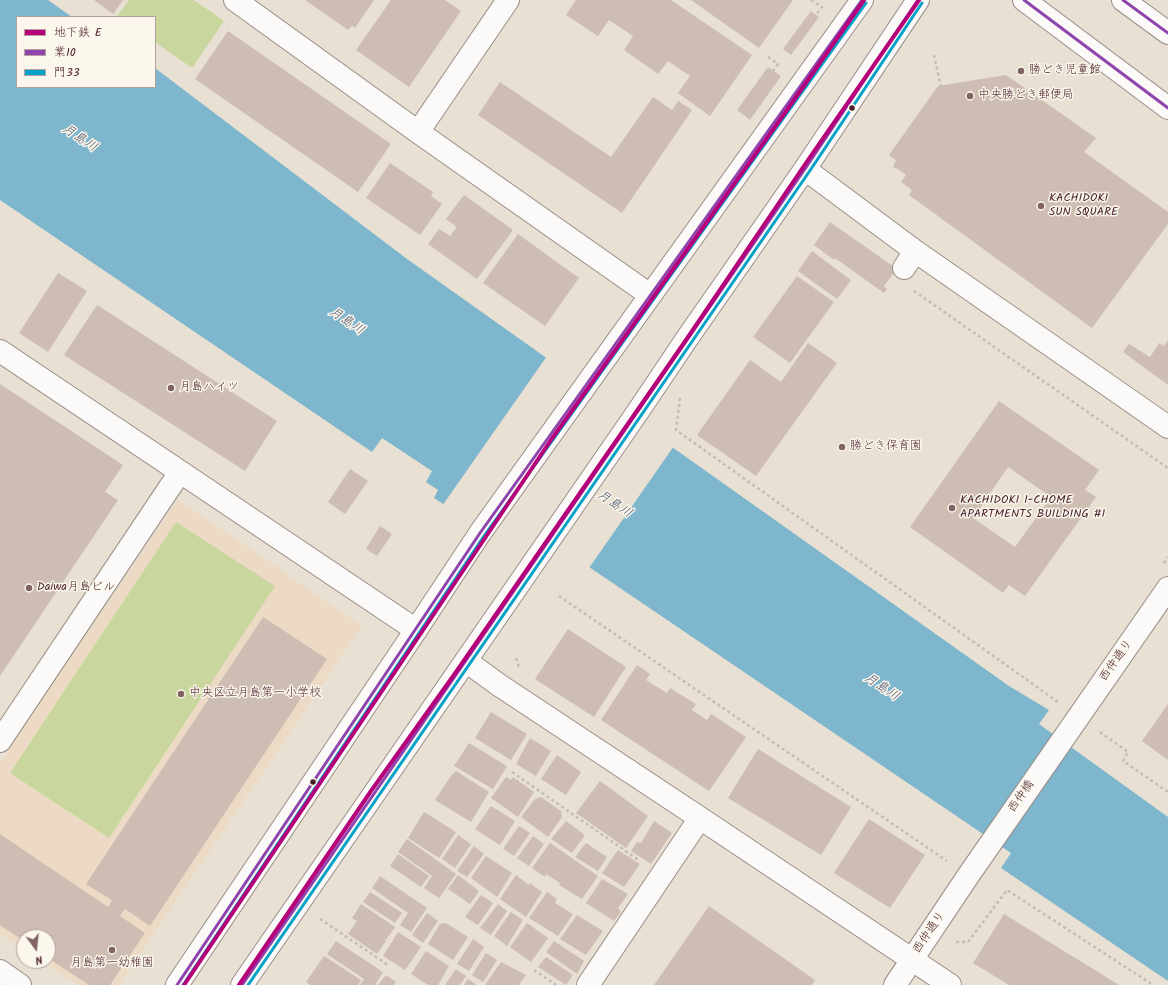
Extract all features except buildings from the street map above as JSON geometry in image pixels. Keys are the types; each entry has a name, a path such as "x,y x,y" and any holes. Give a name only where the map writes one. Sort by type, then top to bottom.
{"street":[{"path":"235,0 418,132 650,295"},
{"path":"418,132 508,0"},
{"path":"177,985 480,533 862,0"},
{"path":"242,985 640,410 686,340 805,168 918,0"},
{"path":"1024,0 1168,108"},
{"path":"1123,0 1168,33"},
{"path":"805,168 910,269 1168,427"},
{"path":"0,351 416,630"},
{"path":"0,741 180,472"},
{"name":"西仲通り","path":"1080,726 1168,588"},
{"path":"466,661 499,685 950,985"},
{"name":"西仲橋","path":"973,868 1080,726"},
{"path":"588,985 700,818"},
{"name":"西仲通り","path":"894,985 973,868"},
{"path":"0,971 20,985"}],"path":[{"path":"811,0 822,8 816,15"},
{"path":"934,55 942,92"},
{"path":"768,57 778,64 773,71"},
{"path":"910,269 1168,468"},
{"path":"680,393 676,430 1080,726 1128,752 1123,761 1168,792"},
{"path":"560,596 973,868"},
{"path":"512,772 661,876"},
{"path":"953,942 968,942 1007,890 1153,985"},
{"path":"297,905 388,965"},
{"path":"534,970 556,985"}],"shaded area":[{"name":"中央区立月島第一小学校","path":"178,499 362,626 119,985 79,985 54,969 56,969 56,929 16,929 16,945 0,934 0,763"}],"green space":[{"path":"129,0 194,0 224,21 192,68 156,43 156,16 118,15"},
{"path":"176,522 275,586 109,838 10,773"}],"water":[{"name":"月島川","path":"0,0 48,0 71,16 16,16 16,88 156,88 156,69 407,259 1009,686 1049,710 1039,724 1168,817 1168,981 1001,868 1011,853 589,567 573,589 434,498 438,490 426,482 432,471 382,438 372,452 0,200"}],"pier":[{"path":"547,356 674,446 573,591 442,506"}],"metro line":[{"name":"E","path":"184,985 551,440 864,0"},
{"name":"E","path":"239,985 371,791 456,672 919,0"}],"transit line":[{"name":"業10","path":"177,985 480,533 862,0"},
{"name":"業10","path":"242,985 805,169 918,0"},
{"name":"業10","path":"1024,0 1168,108"},
{"name":"業10","path":"1123,0 1168,33"},
{"name":"門33","path":"183,985 484,536 866,3"},
{"name":"門33","path":"248,985 809,172 922,3"}],"place":[{"name":"勝どき児童館","path":"1021,71"},
{"name":"中央勝どき郵便局","path":"970,96"},
{"name":"KACHIDOKI SUN SQUARE","path":"1041,206"},
{"name":"月島ハイツ","path":"171,388"},
{"name":"勝どき保育園","path":"842,447"},
{"name":"KACHIDOKI 1-CHOME APARTMENTS BUILDING #1","path":"952,508"},
{"name":"Daiwa月島ビル","path":"29,588"},
{"name":"中央区立月島第一小学校","path":"181,694"},
{"name":"月島第一幼稚園","path":"112,950"}]}
